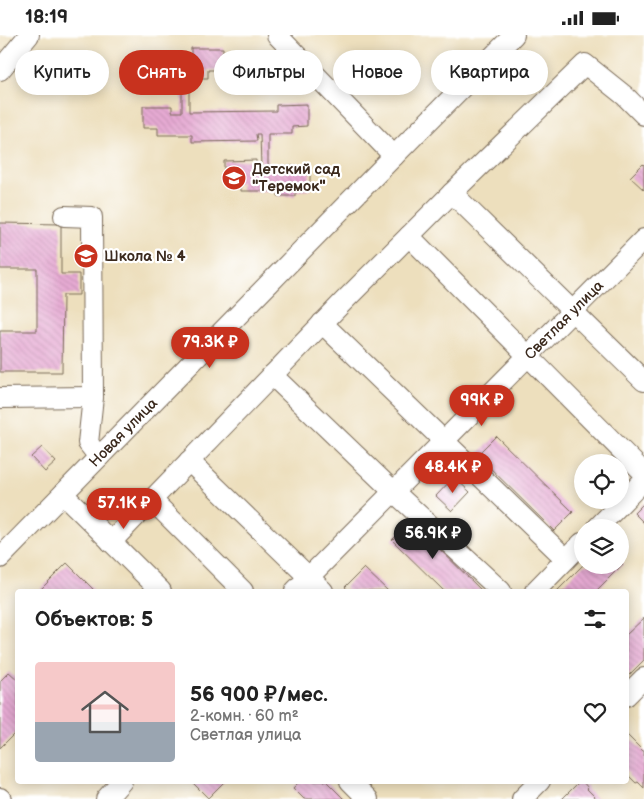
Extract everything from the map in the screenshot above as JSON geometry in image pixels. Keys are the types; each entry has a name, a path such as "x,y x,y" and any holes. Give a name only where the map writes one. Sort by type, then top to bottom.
{"street":[{"path":"0,70 29,35"},
{"path":"277,35 394,155"},
{"name":"Новая улица","path":"0,558 514,35"},
{"path":"111,542 322,323 585,63 625,96 644,115"},
{"path":"452,193 644,381"},
{"path":"64,216 92,217 93,397 88,443 99,457"},
{"path":"409,236 644,473"},
{"name":"Светлая улица","path":"302,584 644,239"},
{"path":"322,323 566,559"},
{"path":"272,375 499,589"},
{"path":"0,398 93,397"},
{"path":"189,461 302,584 317,589"},
{"path":"606,519 644,480"},
{"path":"63,494 159,589"},
{"path":"152,499 241,589"},
{"path":"537,589 574,551"},
{"path":"629,692 644,678"},
{"path":"106,799 119,784"},
{"path":"353,784 368,799"},
{"path":"522,799 537,784"}],"building":[{"path":"191,48 223,48 223,50 214,50 214,70 208,70 208,78 204,78 204,50 191,50"},
{"path":"182,95 189,95 189,112 276,111 276,105 307,104 307,126 292,127 292,134 268,134 268,166 310,166 310,190 295,191 295,196 278,196 278,191 241,191 241,183 224,183 224,161 256,160 256,167 261,167 260,134 256,134 257,141 192,142 192,135 158,135 158,128 143,128 143,106 172,106 172,112 182,112"},
{"path":"644,165 644,190 630,177"},
{"path":"0,223 61,224 61,274 79,274 79,295 63,295 62,372 0,372 0,331 37,331 37,269 0,269"},
{"path":"496,436 573,512 554,531 477,455"},
{"path":"42,447 56,462 45,472 31,457"},
{"path":"454,477 470,492 452,511 436,496"},
{"path":"644,503 644,523 634,513"},
{"path":"411,521 480,589 442,589 392,540"},
{"path":"67,563 93,589 41,589"},
{"path":"364,568 386,589 347,589 345,587"},
{"path":"574,574 613,574 598,589 559,589"},
{"path":"644,618 644,660 629,675 629,632"},
{"path":"9,672 15,677 15,733 0,748 0,681"},
{"path":"629,737 644,751 644,788 638,782 636,783 629,776"},
{"path":"194,784 222,784 208,798"},
{"path":"297,784 329,784 344,799 304,799 293,788"},
{"path":"577,784 585,784 597,799 562,799"}],"place":[{"name":"Детский сад \"Теремок\"","path":"234,178"},
{"name":"Школа № 4","path":"86,256"}]}
